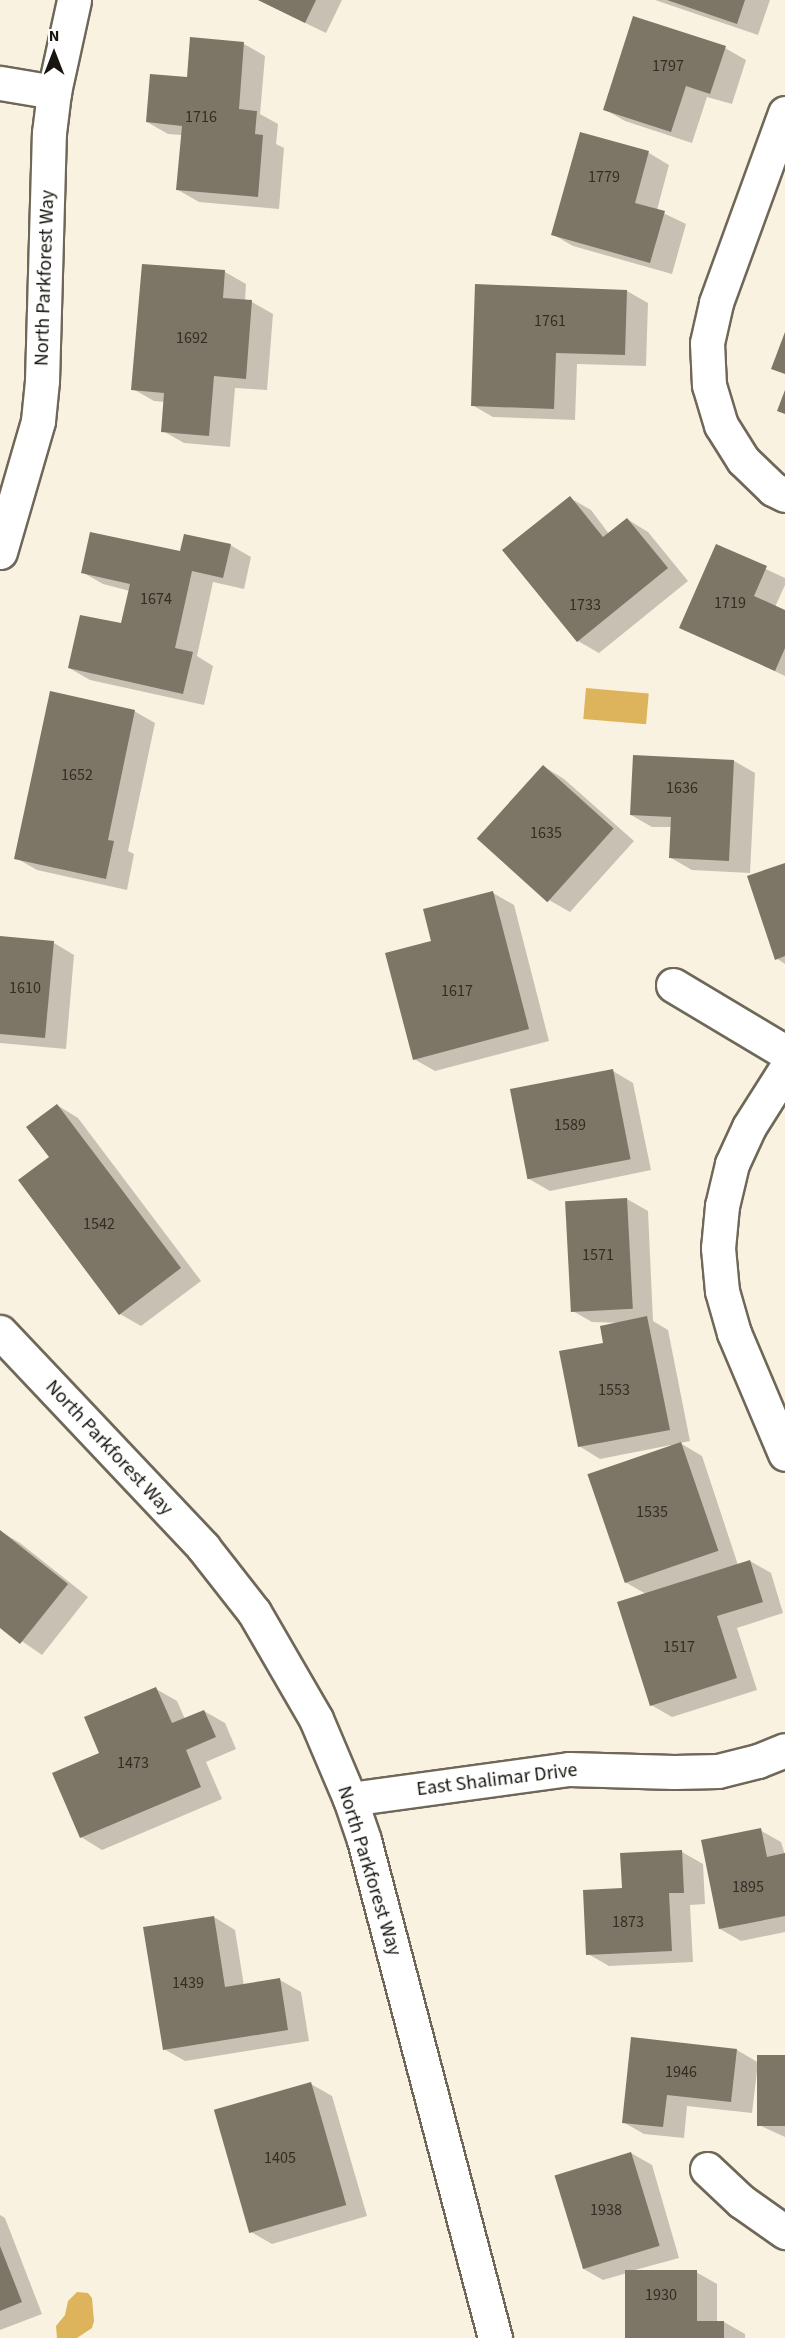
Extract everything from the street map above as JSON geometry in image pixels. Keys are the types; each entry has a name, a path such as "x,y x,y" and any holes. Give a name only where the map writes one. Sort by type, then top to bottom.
{"street":[{"name":"North Parkforest Way","path":"0,552 39,411 49,132 54,92 74,0"},
{"path":"0,83 54,92"},
{"path":"785,113 717,303 708,343 709,385 721,426 743,460 774,489 785,495"},
{"path":"673,986 785,1052"},
{"path":"785,1070 749,1127 732,1164 722,1206 718,1248 722,1291 734,1333 785,1454"},
{"name":"North Parkforest Way","path":"0,1332 203,1547 254,1612 316,1719 350,1799 364,1840 495,2338"},
{"name":"East Shalimar Drive","path":"350,1799 569,1769 718,1771 759,1761 785,1750"},
{"path":"707,2169 741,2201 785,2232"}],"shaded area":[{"path":"586,688 649,693 646,724 583,719"},
{"path":"77,2292 88,2293 92,2298 94,2321 92,2328 77,2338 57,2338 56,2326 65,2315 68,2301"}],"building":[{"path":"258,0 316,0 305,23"},
{"path":"667,0 745,0 737,24"},
{"path":"633,16 726,46 710,94 686,86 671,132 603,110"},
{"path":"190,37 244,42 239,109 257,111 255,134 263,135 258,197 176,190 182,126 146,122 150,74 187,77"},
{"path":"580,132 649,151 635,203 665,211 650,263 551,235"},
{"path":"142,264 225,270 223,298 252,300 246,379 214,376 209,436 161,432 164,393 131,390"},
{"path":"475,284 627,290 625,355 556,353 554,409 471,406"},
{"path":"785,332 785,374 771,369"},
{"path":"785,390 785,414 777,411"},
{"path":"570,496 603,537 627,518 668,568 577,642 502,550"},
{"path":"90,532 180,551 184,534 231,544 223,578 192,571 175,648 193,652 183,694 68,668 80,615 121,623 130,584 81,573"},
{"path":"716,544 767,566 754,596 785,610 785,648 775,671 679,628"},
{"path":"50,691 135,710 108,840 114,841 106,879 14,859"},
{"path":"633,755 734,760 729,861 669,858 671,817 630,815"},
{"path":"543,765 614,829 547,902 477,839"},
{"path":"785,863 785,956 775,960 747,876"},
{"path":"493,891 529,1029 413,1060 385,953 431,941 423,909"},
{"path":"0,936 54,941 45,1038 0,1034"},
{"path":"613,1069 631,1159 527,1179 510,1089"},
{"path":"57,1104 181,1268 119,1315 18,1180 49,1157 26,1127"},
{"path":"627,1198 633,1309 571,1312 565,1201"},
{"path":"647,1316 670,1430 578,1447 559,1351 603,1343 600,1326"},
{"path":"681,1442 718,1551 625,1583 587,1474"},
{"path":"0,1530 68,1584 20,1644 0,1628"},
{"path":"750,1560 763,1602 717,1616 737,1678 650,1706 617,1602"},
{"path":"156,1687 172,1723 204,1710 216,1737 186,1750 201,1787 80,1838 52,1773 99,1753 84,1717"},
{"path":"761,1828 767,1857 785,1853 785,1916 719,1929 701,1840"},
{"path":"682,1850 684,1893 669,1893 672,1951 586,1955 583,1890 622,1888 620,1853"},
{"path":"214,1916 225,1987 280,1978 288,2030 163,2050 143,1927"},
{"path":"631,2037 737,2049 731,2102 667,2095 663,2127 622,2123"},
{"path":"757,2055 785,2055 785,2126 757,2126"},
{"path":"311,2082 346,2205 249,2233 214,2110"},
{"path":"631,2152 660,2246 583,2269 554,2175"},
{"path":"0,2246 22,2302 0,2311"},
{"path":"625,2270 697,2270 697,2321 724,2321 724,2338 625,2338"}]}
